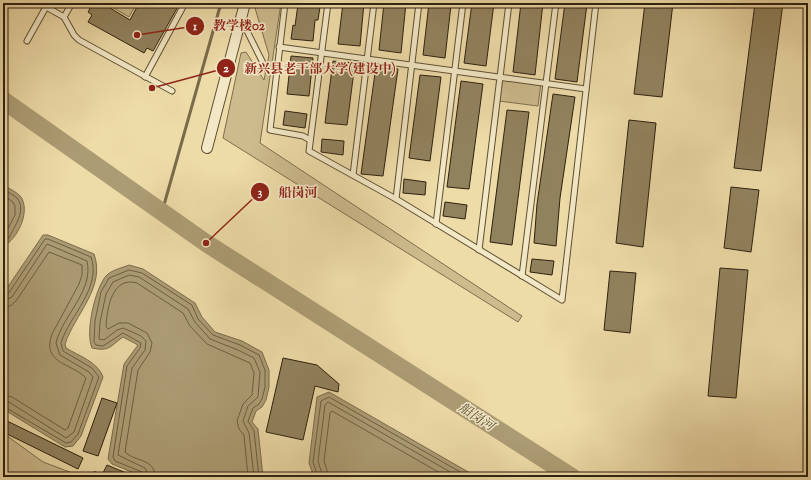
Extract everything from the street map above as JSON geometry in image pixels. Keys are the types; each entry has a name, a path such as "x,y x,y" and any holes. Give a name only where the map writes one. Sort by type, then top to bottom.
{"street":[{"path":"207,148 244,3"}],"lane":[{"path":"39,3 64,17 74,35 79,40 172,91"},
{"path":"64,17 72,3"},
{"path":"145,77 185,3"},
{"path":"285,3 270,130 303,136 310,140"},
{"path":"328,3 309,150 396,199 562,300 596,3"},
{"path":"352,175 374,3"},
{"path":"396,199 419,3"},
{"path":"436,224 464,3"},
{"path":"479,250 509,3"},
{"path":"522,276 556,3"},
{"path":"27,41 46,7"},
{"path":"241,18 266,69"},
{"path":"279,47 586,89"}],"path":[{"path":"94,472 106,477"}],"shaded area":[{"path":"114,3 137,3 129,17 112,7"},
{"path":"256,3 281,3 260,143 522,316 518,322 223,138 241,53 246,52 264,80 269,55 255,8"},
{"path":"502,77 541,83 538,106 499,101"},
{"path":"3,433 43,462 83,477 3,477"}],"water":[{"path":"3,185 21,197 24,209 24,216 19,229 16,235 7,244 3,244"},
{"path":"43,235 48,235 94,254 97,266 93,289 65,344 66,348 93,363 101,372 103,377 81,436 73,446 65,447 3,409 3,294"},
{"path":"129,265 143,269 195,303 202,317 215,332 242,341 262,352 269,370 269,387 266,400 262,407 256,411 252,422 258,429 263,477 144,477 112,464 108,459 124,364 138,345 123,337 106,349 92,348 90,341 90,322 98,290 106,276"},
{"path":"329,392 477,477 314,477 309,463 317,397"}],"building":[{"path":"93,3 113,3 110,8 130,20 139,3 180,3 153,51 147,48 144,53 88,22 92,15 88,12"},
{"path":"343,3 364,3 360,46 338,44"},
{"path":"384,3 406,3 401,53 379,50"},
{"path":"429,3 451,5 445,58 423,55"},
{"path":"472,3 494,3 486,66 464,63"},
{"path":"521,3 543,3 535,75 513,72"},
{"path":"565,3 587,4 577,82 555,79"},
{"path":"645,3 673,3 662,97 634,94"},
{"path":"755,3 783,3 761,171 734,168"},
{"path":"298,4 320,7 318,20 315,20 313,41 291,39 293,25 295,26"},
{"path":"291,56 313,58 309,96 287,94"},
{"path":"333,61 355,63 347,125 325,123"},
{"path":"376,66 398,69 383,176 361,174"},
{"path":"420,75 441,77 430,161 409,158"},
{"path":"461,81 483,84 469,189 447,187"},
{"path":"553,94 575,97 560,198 556,246 534,243 537,204"},
{"path":"507,110 529,112 512,245 490,242"},
{"path":"285,111 307,114 305,128 283,125"},
{"path":"629,120 656,123 643,247 616,243"},
{"path":"322,139 344,141 343,155 321,152"},
{"path":"404,179 426,182 425,195 403,193"},
{"path":"731,187 759,190 751,252 724,248"},
{"path":"445,202 467,205 465,219 443,216"},
{"path":"532,259 554,261 552,275 530,272"},
{"path":"720,268 748,270 736,398 708,396"},
{"path":"610,271 636,273 630,333 604,330"},
{"path":"283,358 317,365 339,384 338,392 315,386 303,440 266,432"},
{"path":"102,398 117,403 98,456 83,451"},
{"path":"3,419 83,458 78,469 3,432"},
{"path":"107,465 136,477 114,477 103,473"}],"waterway":[{"path":"162,212 221,3"},
{"name":"船岗河","path":"3,100 206,243 572,477"}],"place":[{"name":"教学楼02","path":"137,35"},
{"name":"新兴县老干部大学(建设中)","path":"152,88"},
{"name":"船岗河","path":"206,243"}]}
